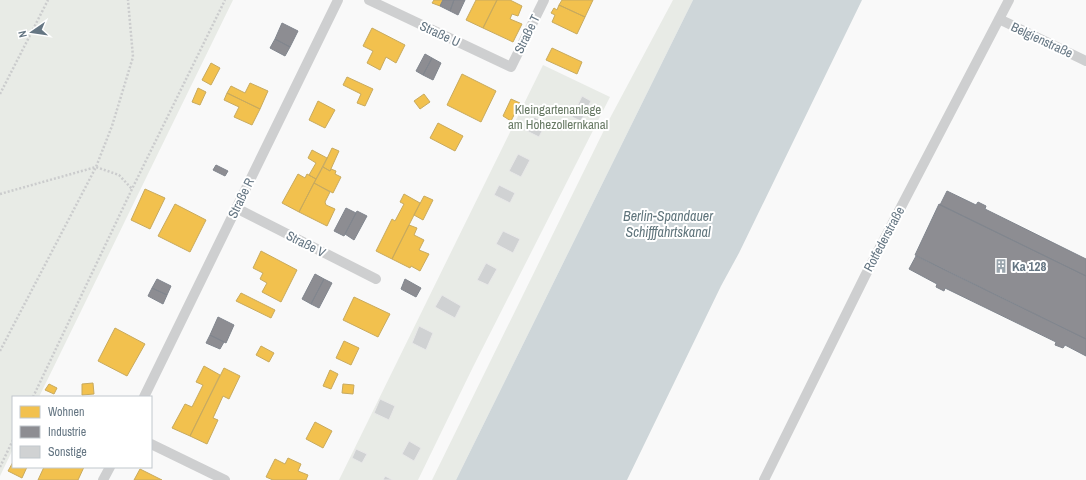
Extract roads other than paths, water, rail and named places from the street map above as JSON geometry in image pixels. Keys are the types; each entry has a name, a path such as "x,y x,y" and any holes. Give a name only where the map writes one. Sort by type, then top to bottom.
{"lane":[{"name":"Straße R","path":"144,396 338,0"},
{"name":"Straße U","path":"368,0 511,67"},
{"name":"Straße T","path":"511,67 544,0"},
{"name":"Rotfederstraße","path":"764,480 865,276 1008,0"},
{"name":"Belgienstraße","path":"999,19 1086,61"},
{"name":"Straße V","path":"236,208 376,279"},
{"path":"152,444 225,480"},
{"path":"103,480 109,468"}],"water":[{"name":"Berlin-Spandauer Schifffahrtskanal","path":"693,0 862,0 627,480 456,480"}],"place":[{"name":"Ka 128","path":"1001,266"}],"park label":[{"name":"Kleingartenanlage am Hohezollernkanal","path":"558,116"}]}
